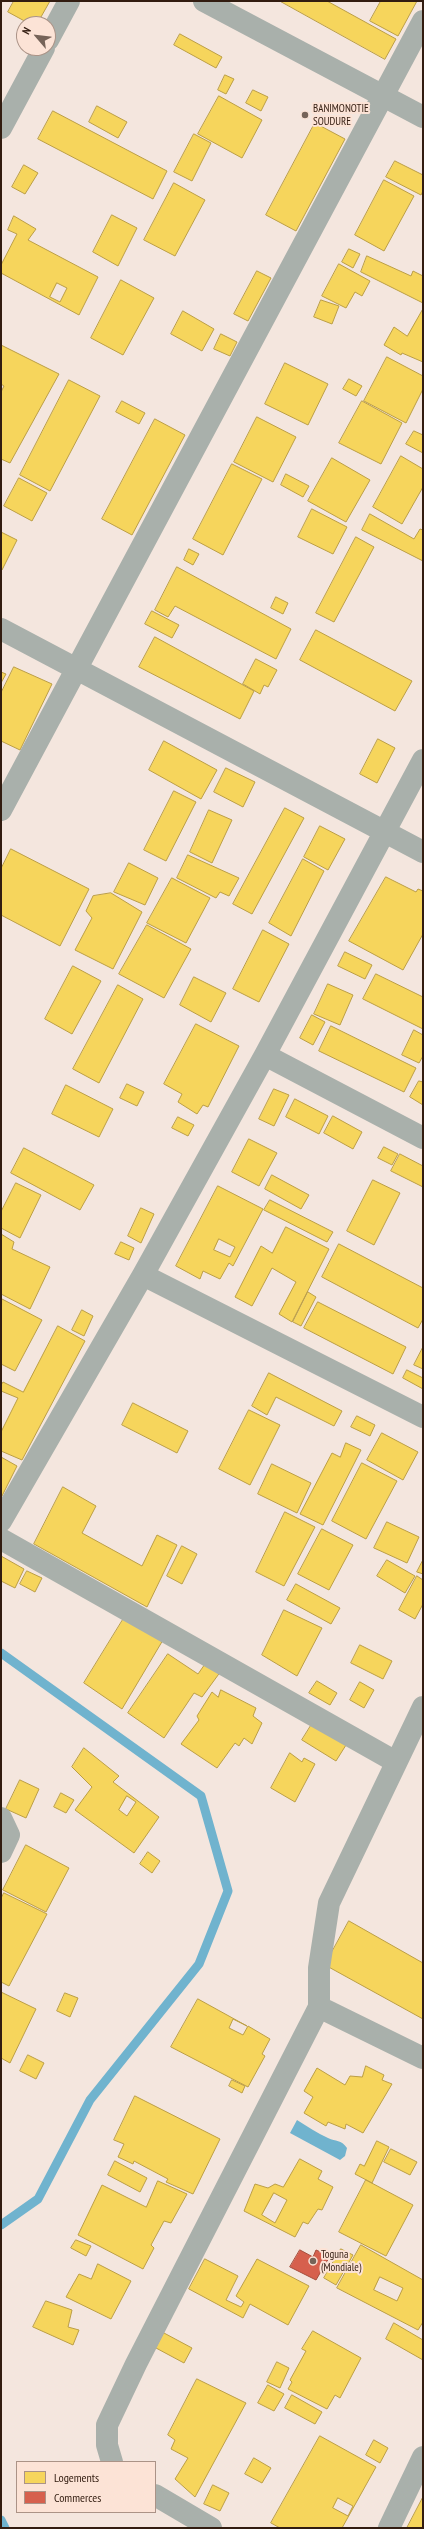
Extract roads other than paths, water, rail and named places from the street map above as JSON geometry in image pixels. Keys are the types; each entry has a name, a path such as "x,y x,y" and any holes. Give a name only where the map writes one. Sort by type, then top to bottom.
{"street":[{"path":"56,25 69,1"},
{"path":"204,1 423,117"},
{"path":"1,810 423,21"},
{"path":"1,128 40,56"},
{"path":"1,629 423,852"},
{"path":"1,1521 143,1275 265,1055 423,760"},
{"path":"265,1055 423,1138"},
{"path":"143,1275 423,1417"},
{"path":"1,1539 396,1762"},
{"path":"112,2461 107,2445 108,2425 136,2364 319,2007 319,1968 329,1903 423,1707"},
{"path":"1,1818 9,1835 1,1852"},
{"path":"319,2007 423,2058"},
{"path":"389,2528 423,2456"},
{"path":"156,2496 211,2528"}],"water":[{"path":"297,2120 324,2136 343,2143 347,2148 345,2156 340,2160 290,2133"}],"waterway":[{"path":"1,1653 201,1796 228,1891 199,1964 90,2100 38,2199 1,2225"},
{"path":"1,2520 5,2528"}],"place":[{"name":"BANIMONOTIE SOUDURE","path":"305,115"},
{"name":"Toguna (Mondiale)","path":"313,2261"}]}
